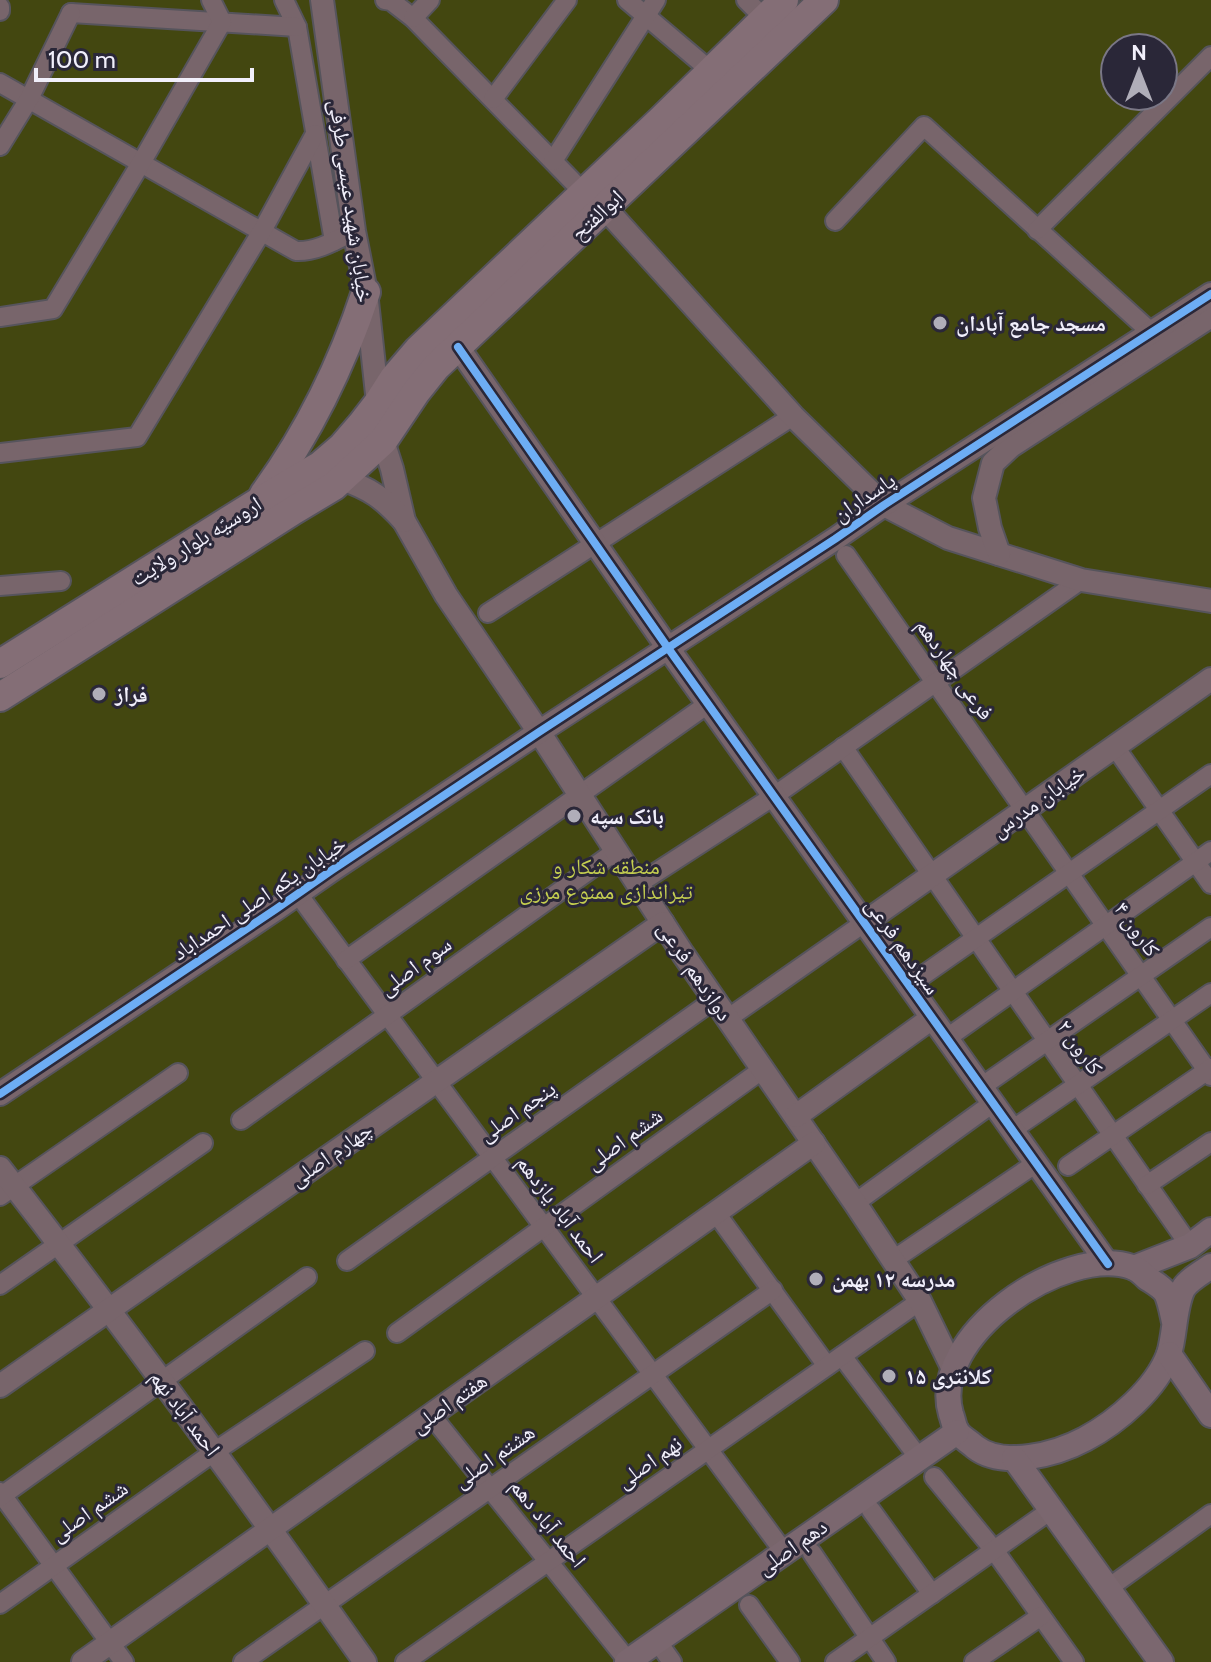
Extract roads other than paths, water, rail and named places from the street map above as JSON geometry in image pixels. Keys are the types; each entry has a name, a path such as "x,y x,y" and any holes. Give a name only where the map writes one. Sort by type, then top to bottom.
{"main road":[{"name":"ابوالفتح","path":"378,403 418,350 594,200 669,130 824,0"},
{"name":"ابوالفتح","path":"669,130 711,71 765,6"},
{"name":"ابوالفتح","path":"383,441 436,367 594,200"},
{"path":"260,501 319,406 343,355 366,292"},
{"path":"378,403 383,441"},
{"name":"اروسیّه بلوار ولایت","path":"131,598 260,501 321,465 342,447 378,403"},
{"name":"اروسیّه بلوار ولایت","path":"0,664 89,624 294,510 334,486 383,441"},
{"name":"اروسیّه بلوار ولایت","path":"0,697 89,624"},
{"path":"1134,1268 1190,1246 1211,1230"},
{"path":"1174,1322 1165,1291 1134,1268 1108,1264 1079,1268 1034,1285 999,1308 983,1324 967,1343 953,1369 947,1401 957,1432 982,1452 1014,1458 1043,1455 1087,1438 1139,1399 1155,1379 1169,1354 1184,1287 1210,1269"},
{"path":"1169,1354 1211,1415"},
{"name":"دهم اصلی","path":"628,1662 784,1552 927,1467 957,1432"},
{"path":"1014,1458 1161,1662"}],"street":[{"path":"211,0 222,22"},
{"path":"284,0 297,27 334,241"},
{"name":"خیابان شهید عیسی طرفی","path":"323,0 354,231 366,292 378,403"},
{"path":"385,0 391,1 413,18 594,200 793,416 884,505 948,538 1081,580 1211,601"},
{"path":"413,18 430,0"},
{"path":"493,99 567,0"},
{"path":"627,0 711,71"},
{"path":"553,161 656,0"},
{"path":"0,146 29,99 68,6 297,27"},
{"path":"0,317 53,309 222,22"},
{"path":"1037,230 1211,56"},
{"path":"0,83 296,251 307,251 354,231"},
{"path":"835,221 924,126 1152,333"},
{"path":"0,453 137,437 262,231 315,134"},
{"name":"پاسداران","path":"539,732 1211,294"},
{"path":"999,554 984,498 993,463 1011,446 1211,316"},
{"name":"سیزدهم فرعی","path":"458,347 668,648 1108,1264"},
{"path":"488,613 793,416"},
{"name":"دوازدهم فرعی","path":"383,441 404,521 446,595 714,1000 920,1301 953,1369"},
{"path":"341,479 363,486 404,521"},
{"name":"فرعی چهاردهم","path":"846,555 1024,810"},
{"path":"638,884 774,796 1081,580"},
{"path":"0,586 61,581"},
{"name":"خیابان مدرس","path":"864,923 1209,685"},
{"path":"346,960 708,704"},
{"name":"خیابان یکم اصلی احمداباد","path":"0,1094 539,732"},
{"name":"کارون ۲","path":"843,747 1190,1246"},
{"path":"1115,747 1159,810 1203,857 1211,884"},
{"path":"909,985 1211,774"},
{"name":"کارون ۴","path":"1024,810 1210,1071"},
{"name":"سوم اصلی","path":"241,1120 616,851"},
{"path":"947,1038 1203,857"},
{"name":"احمد آباد یازدهم","path":"298,894 784,1552"},
{"name":"چهارم اصلی","path":"0,1386 663,923"},
{"path":"727,1019 864,923"},
{"path":"855,1203 987,1095 1047,1041 1211,927"},
{"path":"1012,1130 1211,993"},
{"name":"پنجم اصلی","path":"347,1261 714,1000"},
{"path":"796,1116 932,1018"},
{"name":"ششم اصلی","path":"397,1333 763,1069"},
{"path":"1068,1166 1210,1071"},
{"path":"7,1191 178,1073"},
{"path":"1147,1185 1211,1142"},
{"path":"0,1285 203,1143"},
{"name":"هفتم اصلی","path":"83,1662 814,1143"},
{"path":"893,1260 1035,1164"},
{"name":"احمد آباد نهم","path":"0,1168 7,1191 59,1244 271,1529 365,1662"},
{"path":"716,1213 773,1290 927,1467 994,1550 1074,1662"},
{"path":"124,1662 1,1494 307,1277"},
{"name":"هشتم اصلی","path":"243,1662 773,1290"},
{"name":"نهم اصلی","path":"405,1662 920,1301"},
{"name":"ششم اصلی","path":"0,1604 214,1452 365,1351"},
{"name":"احمد آباد دهم","path":"431,1415 628,1662"},
{"path":"871,1510 932,1594"},
{"path":"835,1662 1051,1510"},
{"path":"1107,1589 1211,1514"},
{"path":"812,1553 886,1662"},
{"path":"749,1605 790,1662"},
{"path":"974,1662 1041,1616"},
{"path":"657,1641 672,1662"}],"place":[{"name":"مسجد جامع آبادان","path":"940,323"},
{"name":"فراز","path":"99,694"},
{"name":"بانک سپه","path":"574,816"},
{"name":"مدرسه ۱۲ بهمن","path":"816,1279"},
{"name":"کلانتری ۱۵","path":"889,1376"}],"park label":[{"name":"منطقه شکار و تیراندازی ممنوع مرزی","path":"606,878"}]}
